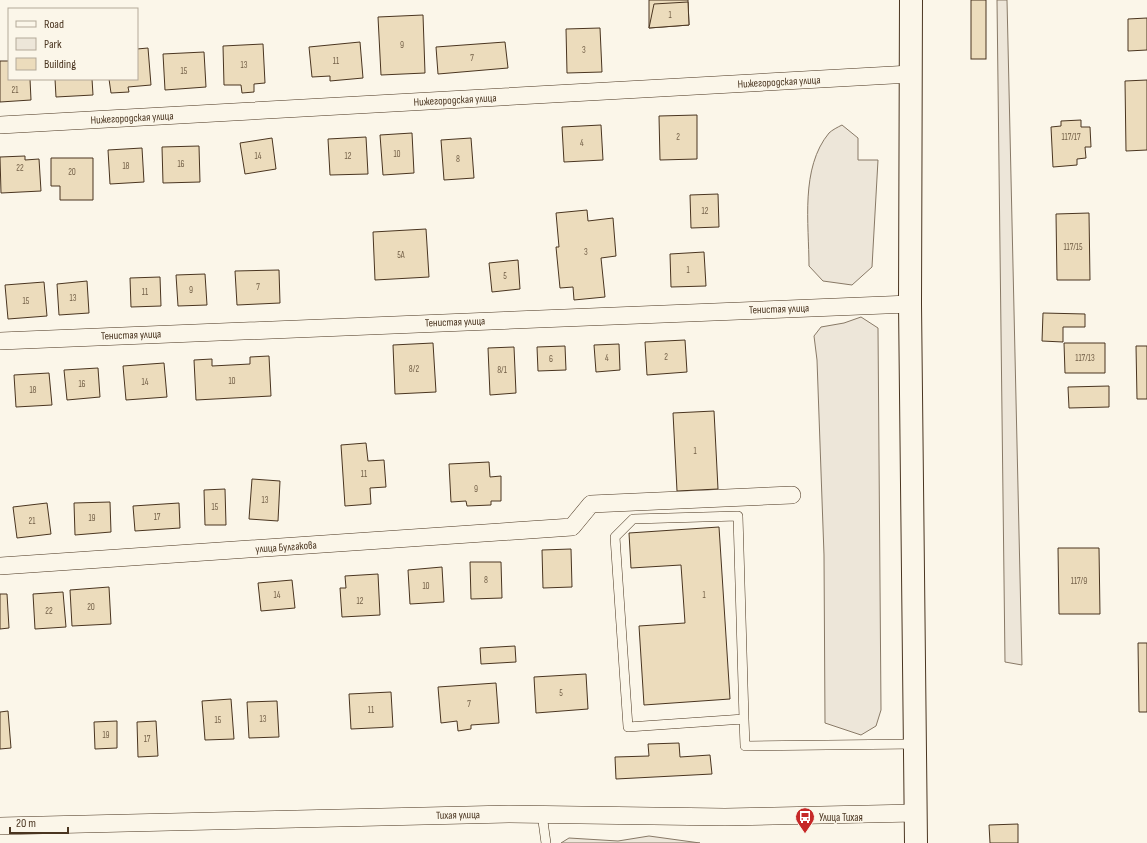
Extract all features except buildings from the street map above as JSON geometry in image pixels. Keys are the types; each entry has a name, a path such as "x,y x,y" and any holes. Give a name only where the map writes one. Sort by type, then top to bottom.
{"main road":[{"path":"911,0 910,304 916,843"}],"street":[{"name":"Нижегородская улица","path":"0,125 910,74"},
{"name":"Тенистая улица","path":"0,341 910,304"},
{"name":"улица Булгакова","path":"0,566 572,527 591,504 792,495"},
{"name":"Тихая улица","path":"0,826 542,814 725,817 915,813"}],"lane":[{"path":"744,719 628,727 615,537 633,519 738,516 745,746 914,744"},
{"path":"542,814 546,843"}],"green space":[{"path":"997,0 1007,0 1022,665 1005,662"},
{"path":"842,125 858,138 858,160 878,160 872,267 852,285 823,281 809,266 808,197 810,179 820,147 829,133"},
{"path":"861,317 878,328 881,710 876,726 861,735 825,723 824,555 817,360 814,336 821,327 844,323"},
{"path":"649,836 700,843 561,843 569,838 618,841"}],"place":[{"name":"Улица Тихая","path":"805,834"}]}
